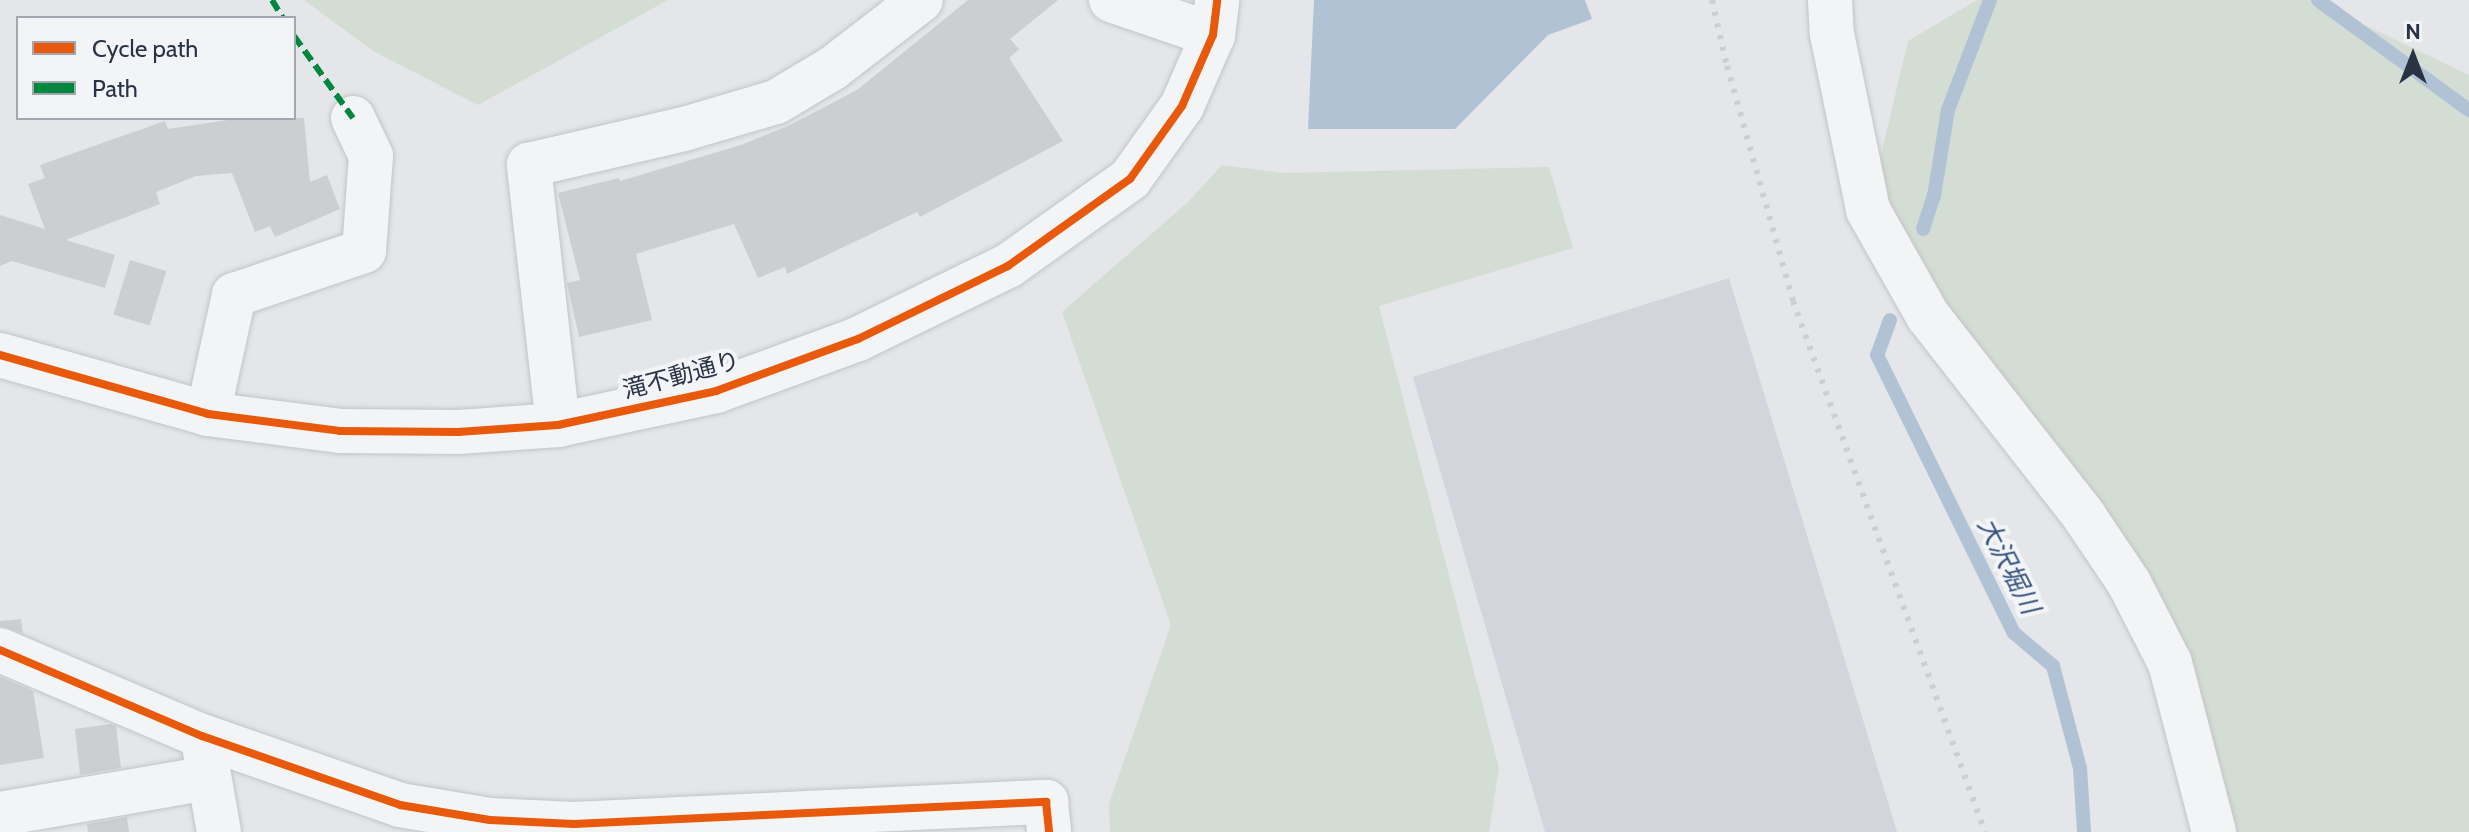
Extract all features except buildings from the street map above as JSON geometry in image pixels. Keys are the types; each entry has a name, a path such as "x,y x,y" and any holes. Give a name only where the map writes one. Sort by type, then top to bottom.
{"street":[{"path":"558,425 529,165 684,129 776,102 833,68 921,0"},
{"path":"1111,0 1215,18"},
{"path":"1830,0 1832,34 1868,210 1928,316 2084,516 2129,583 2170,663 2214,832"},
{"name":"滝不動通り","path":"0,355 208,414 340,431 458,432 558,425 716,391 858,339 1008,266 1130,179 1182,106 1215,18"},
{"path":"208,414 234,295 364,251 371,156 353,118"},
{"path":"0,650 202,736 400,805 490,820 574,824 1046,802 1049,832"},
{"path":"202,736 219,832"},
{"path":"0,814 209,778"}],"shaded area":[{"path":"304,0 668,0 478,105 373,51"},
{"path":"1977,0 2312,0 2469,75 2469,832 2214,832 2170,663 1868,210 1908,41"},
{"path":"1222,165 1284,173 1549,167 1573,248 1379,306 1499,768 1489,832 1110,832 1109,804 1171,625 1062,312 1188,202"},
{"path":"1729,278 1897,832 1545,832 1413,377"}],"water":[{"path":"1314,0 1585,0 1592,19 1548,35 1455,129 1308,129"}],"waterway":[{"name":"大沢堀川","path":"1923,229 1934,196 1948,110 1990,0"},
{"path":"2318,0 2469,110"},
{"name":"大沢堀川","path":"1890,320 1877,355 2014,633 2053,666 2080,768 2084,832"}],"railway":[{"path":"1712,0 1727,66 1793,301 1985,832"}],"marked path":[{"path":"272,0 282,16"},
{"path":"296,39 353,118"}],"cycle path":[{"path":"0,355 208,414 340,431 458,432 558,425 716,391 858,339 1008,266 1130,179 1182,106 1213,35 1217,0"},
{"path":"0,650 202,736 400,805 490,820 574,824 1046,802 1049,832"}]}
